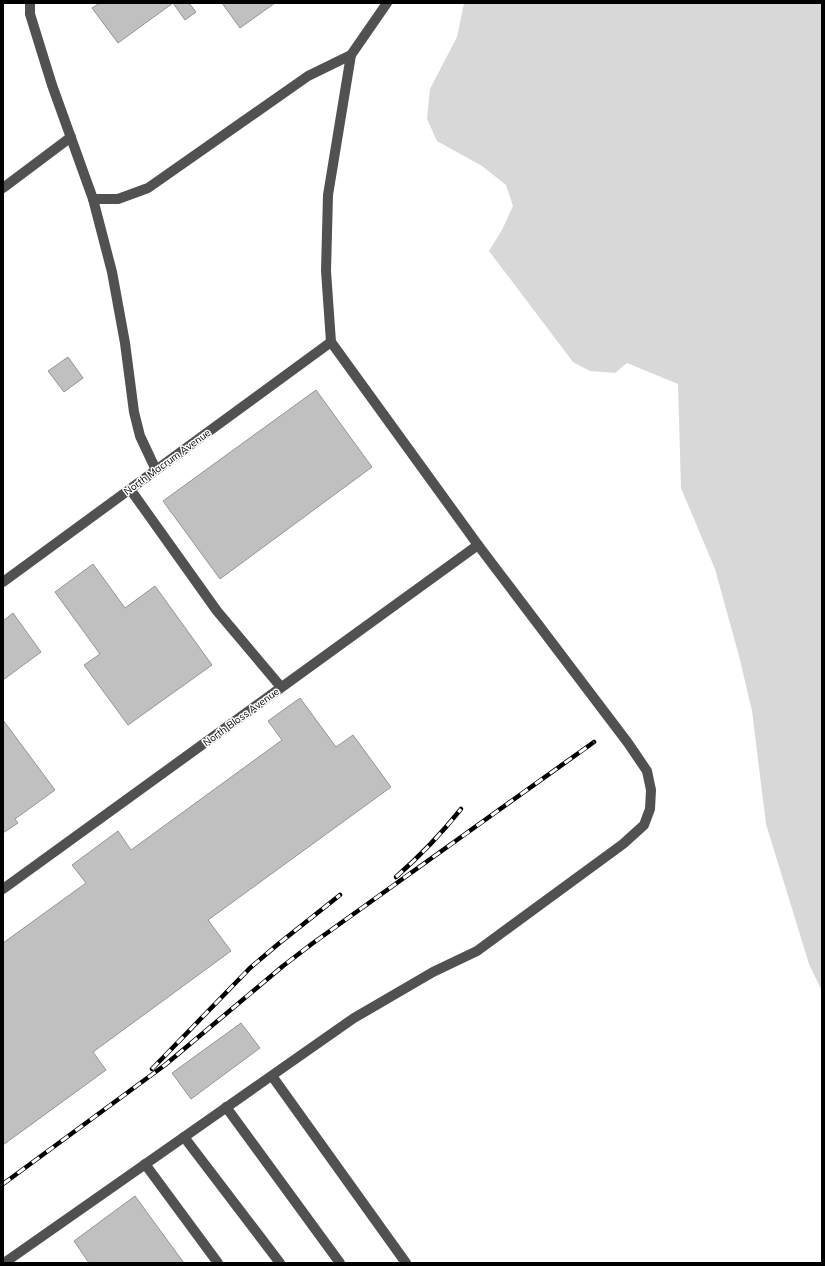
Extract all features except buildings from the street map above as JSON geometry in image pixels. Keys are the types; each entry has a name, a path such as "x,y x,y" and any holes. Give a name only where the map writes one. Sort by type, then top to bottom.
{"street":[{"path":"30,3 30,14 48,71 93,198 112,272 125,343 134,412 140,436 156,470"},
{"path":"4,1263 354,1018 384,999 433,972 477,951 623,844 644,825 650,809 651,790 647,771 628,743 478,545 331,342 326,271 328,194 351,55 387,3"},
{"path":"93,198 118,200 148,188 308,76 351,55"},
{"path":"3,188 71,137"},
{"name":"North Macrum Avenue","path":"3,582 331,342"},
{"path":"130,489 217,611 281,687"},
{"name":"North Bloss Avenue","path":"3,889 478,545"},
{"path":"272,1076 406,1263"},
{"path":"226,1107 340,1263"},
{"path":"184,1137 280,1263"},
{"path":"145,1164 218,1263"}],"shaded area":[{"path":"464,3 822,3 822,991 809,964 766,824 752,711 739,656 715,569 681,488 678,384 627,363 615,373 590,371 573,362 489,251 502,230 513,206 506,185 482,166 437,141 427,119 430,89 457,37"}],"railway":[{"path":"3,1184 165,1065 283,966 313,943 594,742"},
{"path":"396,877 430,844 461,809"},
{"path":"152,1069 250,968 340,895"}]}
